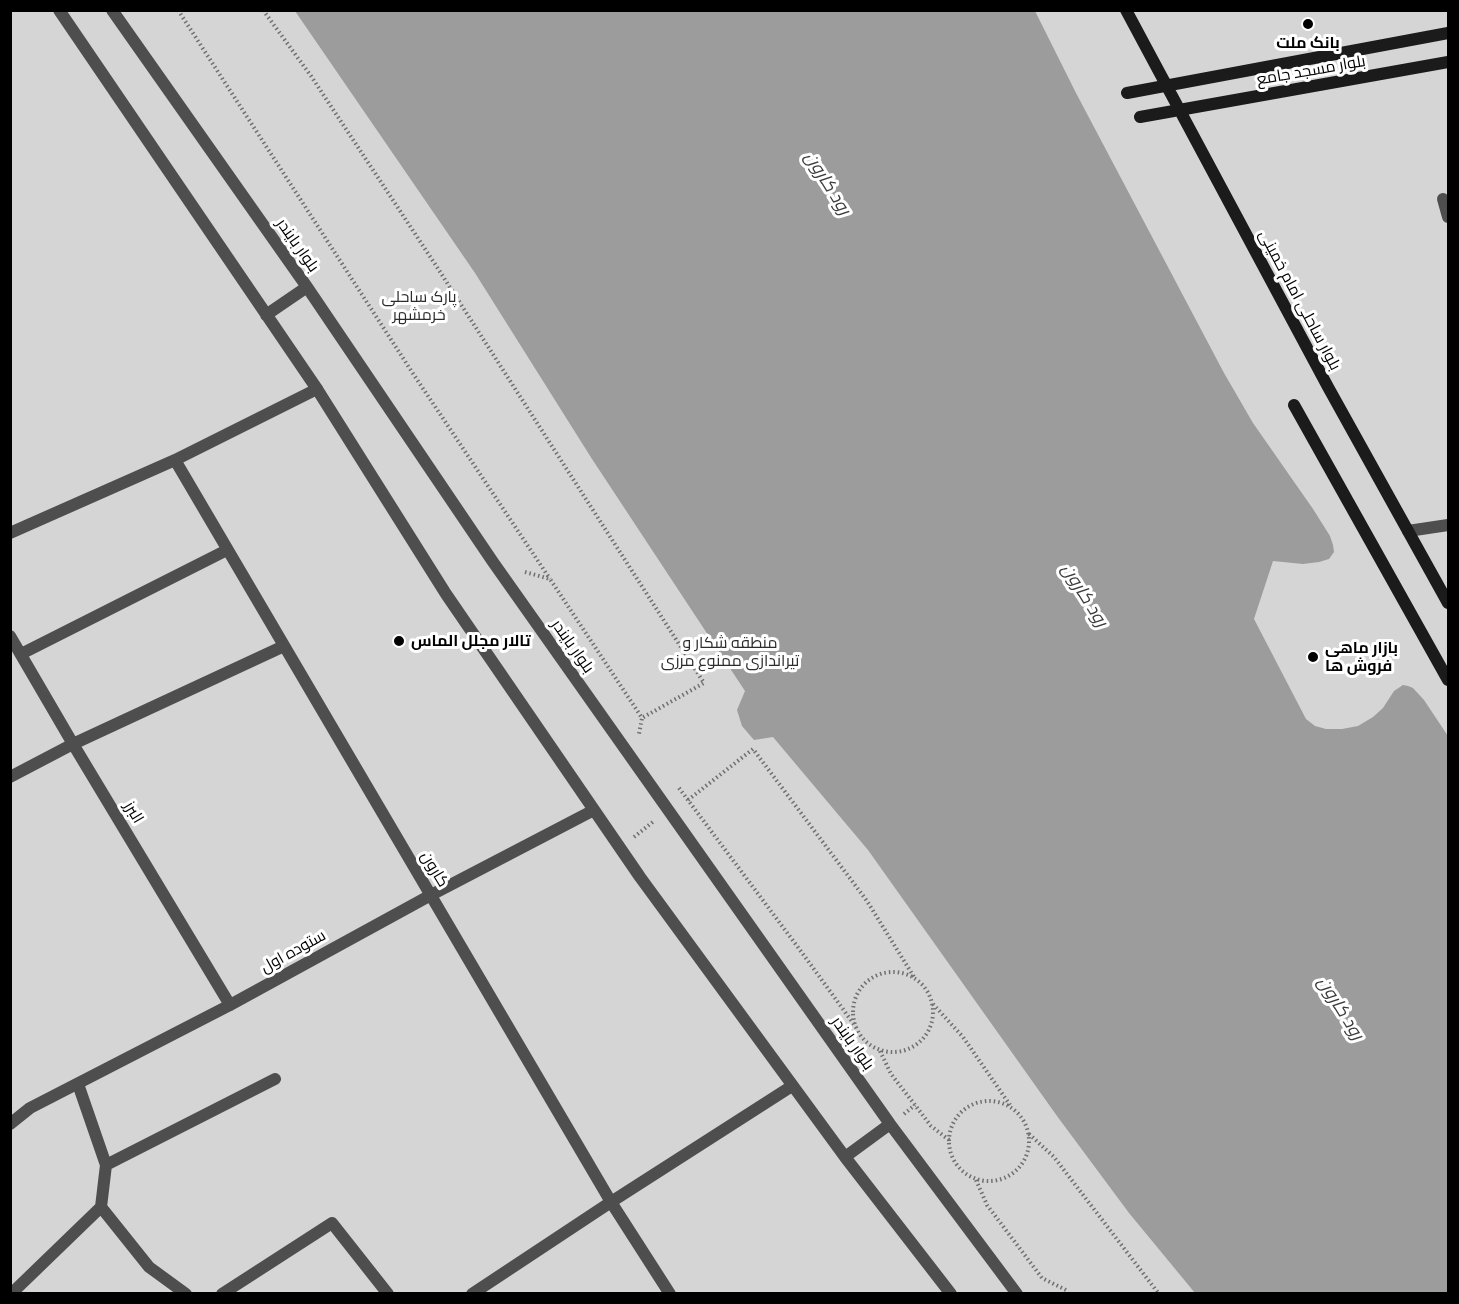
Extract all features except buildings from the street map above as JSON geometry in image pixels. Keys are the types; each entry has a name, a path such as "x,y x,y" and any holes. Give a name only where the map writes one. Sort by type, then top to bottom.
{"main road":[{"name":"بلوار ساحلی امام خمینی","path":"1126,10 1328,387 1449,603"},
{"name":"بلوار مسجد جامع","path":"1127,93 1449,33"},
{"name":"بلوار مسجد جامع","path":"1140,117 1449,62"},
{"path":"1294,405 1449,680"}],"street":[{"path":"59,10 318,389 446,594 640,878 844,1157 951,1293"},
{"name":"بلوار بایندر","path":"112,10 307,287 493,562 890,1124 1017,1293"},
{"path":"1443,199 1449,217"},
{"path":"267,315 307,287"},
{"path":"10,533 175,460 318,389"},
{"name":"کارون","path":"175,460 611,1202 670,1293"},
{"path":"1408,531 1449,525"},
{"path":"21,654 227,550"},
{"name":"البرز","path":"10,636 230,1005"},
{"path":"10,777 73,744 284,646"},
{"name":"ستوده اول","path":"10,1124 30,1108 230,1005 431,895 594,810"},
{"path":"106,1165 275,1079"},
{"path":"11,1293 101,1207 106,1165 78,1084"},
{"path":"472,1293 792,1086"},
{"path":"844,1157 890,1124"},
{"path":"101,1207 149,1267 186,1293"},
{"path":"222,1293 332,1223 388,1293"}],"path":[{"path":"178,10 406,363 642,718 639,736"},
{"path":"263,10 311,75 435,264 704,683 642,718"},
{"path":"493,562 550,579"},
{"path":"688,800 753,749 867,901 914,977 926,989 933,1004 963,1037 1010,1106 1022,1118 1029,1133 1054,1157 1159,1293"},
{"path":"674,782 865,1041 879,1050 896,1052 912,1047 925,1036 933,1021 933,1004"},
{"path":"856,1027 852,1011 856,994 867,981 881,973 898,971 914,977"},
{"path":"879,1050 891,1074 931,1126 949,1140"},
{"path":"1010,1106 994,1100 978,1101 963,1110 952,1123 949,1140 952,1156 961,1170 976,1179 992,1181 1008,1176 1022,1165 1029,1150 1029,1133"},
{"path":"976,1179 987,1205 1042,1278 1068,1293"}],"green space":[{"name":"منطقه شکار و تیراندازی ممنوع مرزی","path":"10,11 1448,11 1448,1293 11,1293"}],"water":[{"name":"رود کارون","path":"295,11 1035,11 1224,373 1253,423 1330,536 1334,552 1329,559 1303,564 1273,561 1254,619 1306,719 1315,726 1326,729 1358,726 1383,708 1394,691 1403,685 1413,688 1424,700 1448,736 1448,1293 1195,1293 1129,1213 1057,1116 868,850 773,737 754,740 742,726 737,710 745,691 592,459 475,273"}],"place":[{"name":"بانک ملت","path":"1308,24"},
{"name":"تالار مجلل الماس","path":"399,641"},
{"name":"بازار ماهی فروش ها","path":"1313,657"}],"park label":[{"name":"پارک ساحلی خرمشهر","path":"419,306"}]}
